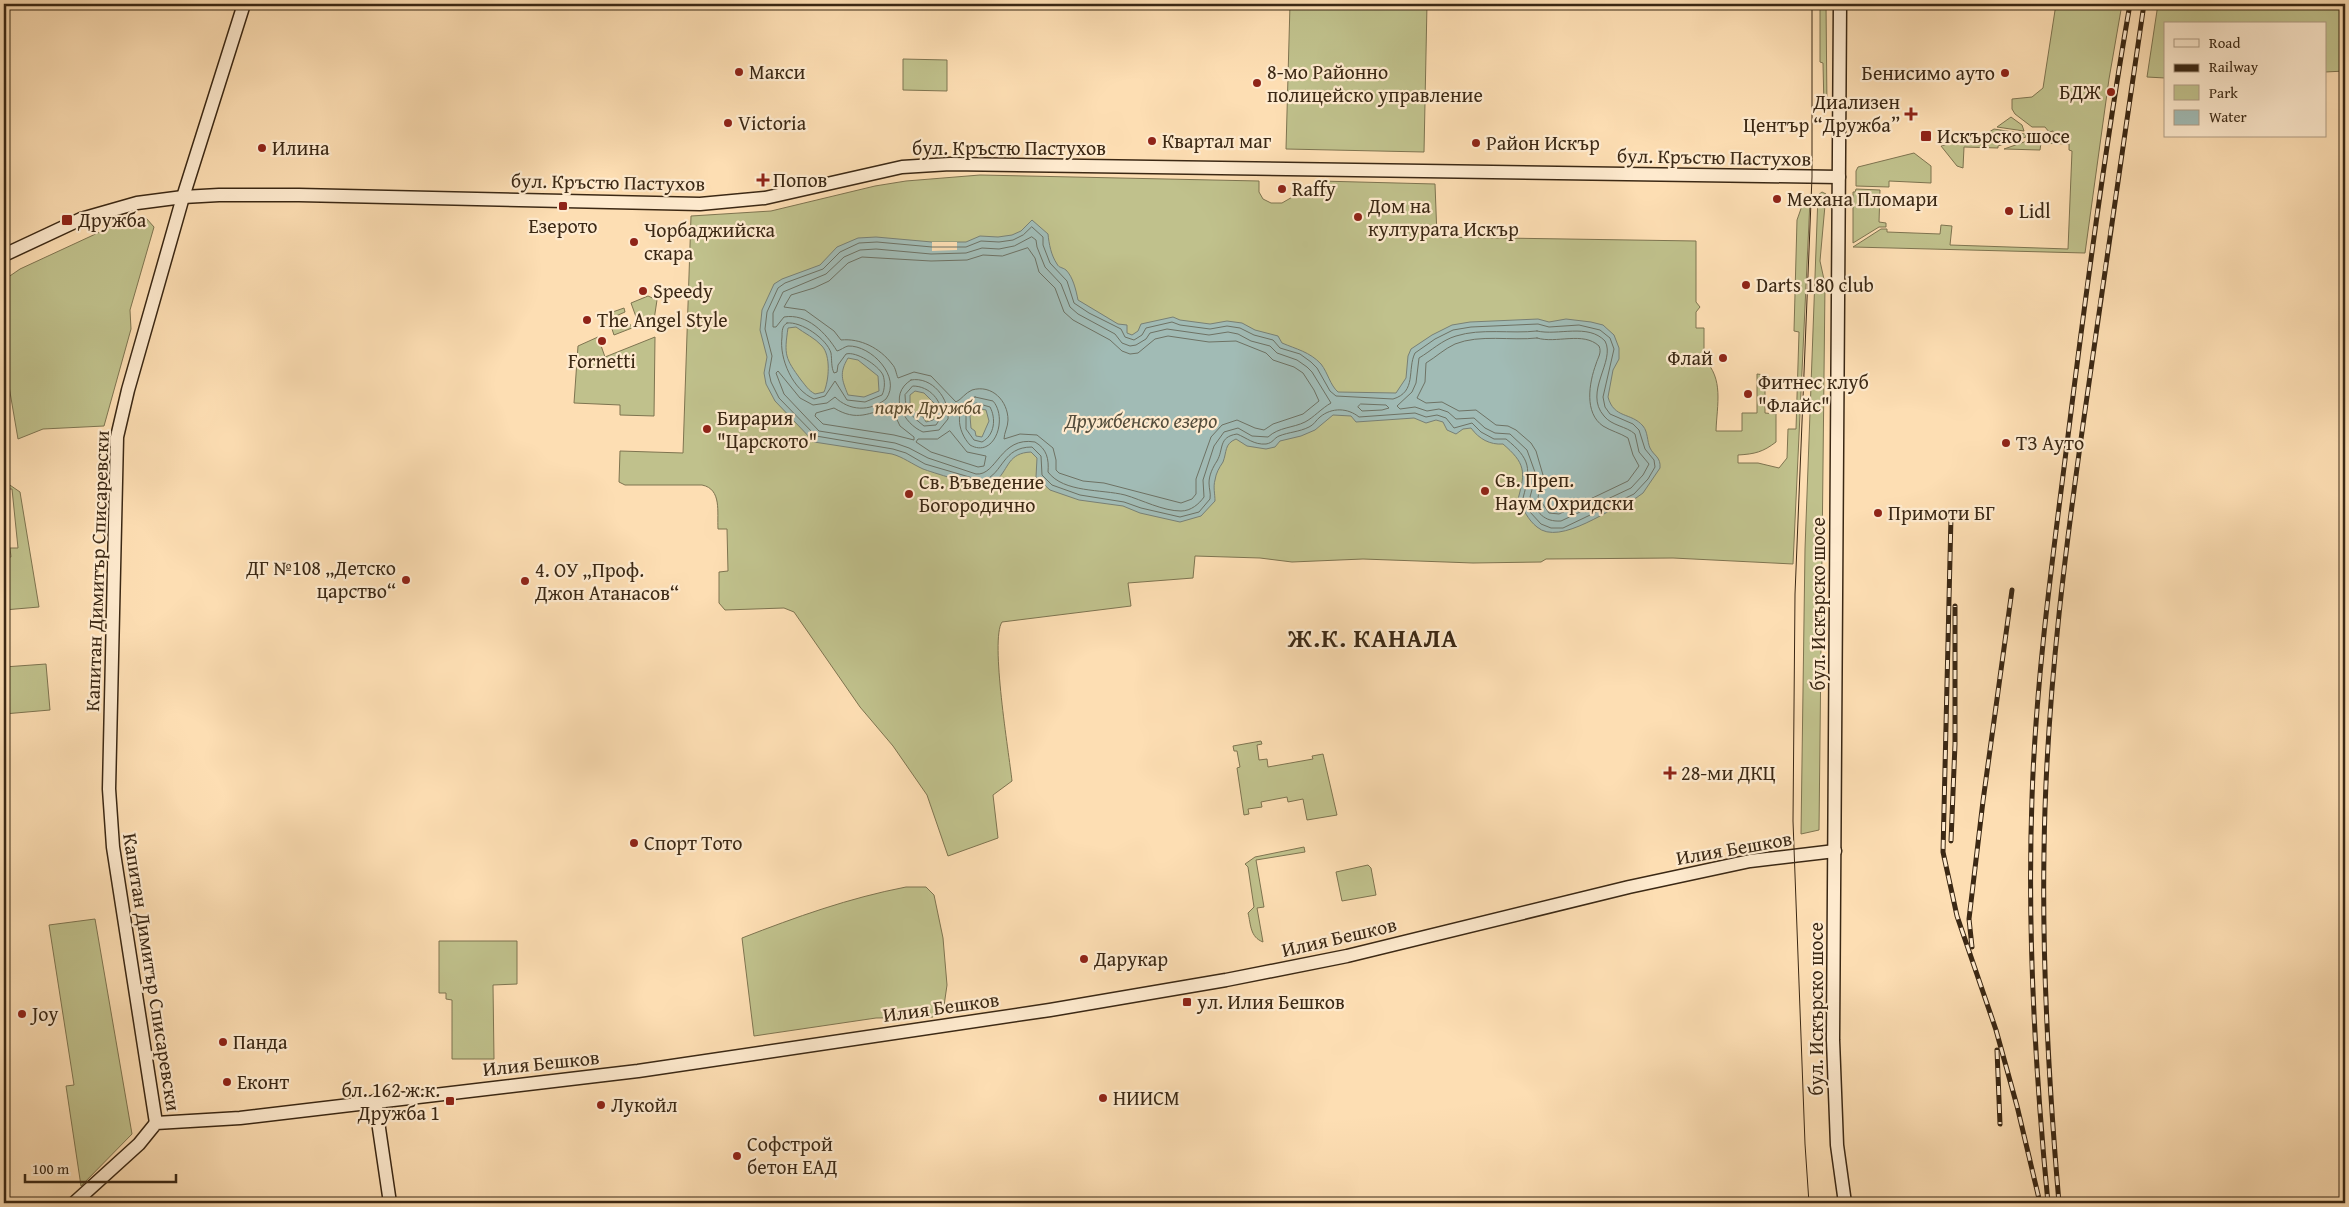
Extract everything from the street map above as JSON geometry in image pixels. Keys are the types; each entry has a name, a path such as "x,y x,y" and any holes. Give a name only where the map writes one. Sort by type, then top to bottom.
{"street":[{"name":"Капитан Димитър Списаревски","path":"156,1123 113,847 109,806 117,437 126,398 183,197 244,4"},
{"name":"бул. Искърско шосе","path":"1840,4 1834,1040 1837,1146 1845,1203"},
{"name":"бул. Кръстю Пастухов","path":"4,255 81,219 142,202 183,197 274,195 700,204 765,198 902,167 950,164 1839,177"},
{"name":"Илия Бешков","path":"156,1123 240,1118 638,1071 1023,1014 1226,980 1347,956 1629,887 1750,861 1835,851"},
{"path":"375,1101 390,1203"},
{"path":"74,1203 139,1144 156,1123"}],"green space":[{"path":"1290,4 1427,4 1424,152 1286,149"},
{"path":"1820,4 1826,4 1827,108 1824,108 1823,63 1820,62"},
{"path":"2056,4 2122,4 2109,79 2085,253 1853,247 1881,229 1887,229 1887,232 1940,234 1941,225 1952,226 1950,245 2068,249 2072,151 2069,150 2069,144 2041,143 2040,150 2004,149 2030,140 2054,135 2053,131 2049,132 2045,127 2032,127 2015,114 2012,109 2012,99 2032,97 2043,88"},
{"path":"2158,4 2345,4 2345,71 2326,72 2326,22 2164,22 2164,78 2147,77"},
{"path":"903,59 947,60 947,91 903,90"},
{"path":"2011,117 2022,125 2024,131 1997,127"},
{"path":"1994,129 2025,134 2026,137 1998,146 1998,148 1964,147 1963,168 1957,166 1941,146 1986,134"},
{"path":"1914,153 1931,166 1931,183 1889,181 1889,187 1856,186 1856,171 1858,167"},
{"name":"парк Дружба","path":"980,175 1259,181 1259,192 1263,199 1271,203 1282,203 1294,196 1302,196 1320,181 1435,184 1437,237 1696,241 1696,302 1700,307 1696,312 1696,328 1704,328 1704,359 1717,383 1716,431 1742,431 1742,413 1757,413 1757,374 1765,375 1765,413 1776,414 1776,442 1758,452 1738,455 1738,463 1758,463 1779,468 1787,458 1788,429 1796,429 1799,332 1794,331 1797,220 1803,203 1810,200 1793,564 1673,558 1546,559 1541,562 1473,563 1363,559 1292,562 1260,558 1195,556 1193,578 1128,583 1131,606 1002,622 998,650 999,673 1012,781 993,795 998,838 948,856 927,795 893,746 860,707 794,612 784,608 725,610 719,603 719,572 728,571 727,529 718,529 718,509 716,496 713,491 702,485 625,485 619,482 620,451 683,453 691,216 771,211 875,186 906,181"},
{"path":"1856,189 1880,190 1879,222 1886,223 1886,227 1879,227 1853,243 1853,192"},
{"path":"1822,192 1826,194 1820,261 1825,284 1819,830 1801,834 1805,549 1818,195"},
{"path":"146,218 154,227 130,310 131,329 104,426 43,429 18,439 4,357 4,280 20,269 115,225"},
{"path":"648,296 657,300 654,320 639,325 631,303"},
{"path":"624,308 625,312 616,316 620,327 630,324 632,328 614,335 607,314"},
{"path":"598,337 605,357 655,337 654,416 620,415 620,405 574,403 578,346"},
{"path":"4,481 20,492 39,607 4,610 7,557 11,557 10,548 18,548 12,489 5,489"},
{"path":"46,664 50,710 4,714 4,667"},
{"path":"1261,741 1262,744 1257,745 1259,760 1267,759 1268,767 1313,759 1312,756 1323,754 1337,815 1307,820 1303,799 1288,802 1287,797 1261,802 1262,807 1248,809 1249,814 1244,815 1237,768 1240,767 1237,751 1234,751 1233,746"},
{"path":"1304,847 1305,852 1256,860 1264,907 1257,908 1263,942 1253,934 1248,913 1254,907 1248,867 1245,864 1255,857"},
{"path":"1368,865 1371,868 1376,895 1342,901 1336,872"},
{"path":"906,887 926,887 934,895 943,938 947,985 944,1006 933,1017 876,1018 754,1036 742,938 823,909"},
{"path":"95,919 132,1134 81,1186 66,1086 74,1085 49,925"},
{"path":"439,941 517,941 517,984 493,985 494,1059 452,1059 452,1000 446,999 446,993 439,993"}],"water":[{"name":"Дружбенско езеро","path":"1032,220 1048,234 1053,257 1058,265 1071,276 1078,300 1118,324 1127,325 1127,333 1132,335 1138,331 1141,324 1173,317 1180,320 1210,324 1227,321 1242,323 1255,330 1278,336 1282,343 1303,351 1312,357 1321,364 1338,392 1396,393 1406,378 1408,356 1411,349 1452,325 1470,322 1538,319 1549,322 1566,319 1603,325 1614,335 1619,348 1619,359 1613,370 1608,397 1614,409 1643,426 1650,448 1659,461 1660,468 1643,493 1636,498 1572,529 1547,532 1534,524 1518,499 1523,474 1522,468 1520,462 1503,444 1485,441 1471,428 1463,429 1456,434 1447,430 1443,422 1436,420 1426,423 1414,418 1356,422 1351,416 1333,415 1315,430 1301,436 1280,441 1275,447 1266,449 1247,446 1236,439 1229,443 1223,462 1216,475 1214,485 1215,501 1201,516 1180,522 1140,513 1123,506 1079,500 1050,490 1036,477 1037,458 1031,452 1023,453 1013,458 997,480 983,486 923,469 892,454 814,442 775,401 766,384 764,373 767,357 760,330 762,310 774,284 782,279 820,265 837,247 858,238 876,237 932,242 966,242 980,236 998,237 1012,235 1021,231","holes":["796,327 816,340 825,350 828,368 824,392 815,394 807,388 789,361 786,351 788,328","848,358 858,360 878,376 879,391 864,397 848,395 842,376 843,368","915,391 924,393 937,406 937,415 933,420 926,422 923,417 916,414 910,403 910,395","977,408 986,410 989,421 982,437 976,436 975,431 971,428 970,416"]}],"pier":[{"path":"932,242 957,242 957,250 932,251"}],"tram line":[{"path":"1809,1203 1805,1144 1793,821 1795,594 1812,177 1812,4"}],"railway":[{"path":"2048,1203 2039,1102 2031,950 2032,798 2037,707 2046,616 2089,273 2130,4"},
{"path":"2059,1203 2049,1071 2044,940 2046,792 2053,673 2073,495 2144,4"},
{"path":"1951,516 1943,852 1957,916 1996,1030 2017,1106 2040,1203"},
{"path":"1972,947 1969,919 2012,590"},
{"path":"1951,841 1955,744 1955,606"},
{"path":"1997,1050 2000,1124"}],"place":[{"name":"Макси","path":"739,72"},
{"name":"Бенисимо ауто","path":"2005,73"},
{"name":"8-мо Районно полицейско управление","path":"1257,83"},
{"name":"БДЖ","path":"2111,92"},
{"name":"Диализен Център “Дружба”","path":"1911,114"},
{"name":"Victoria","path":"728,123"},
{"name":"Искърско шосе","path":"1926,136"},
{"name":"Квартал маг","path":"1152,141"},
{"name":"Район Искър","path":"1476,143"},
{"name":"Илина","path":"262,148"},
{"name":"Попов","path":"763,180"},
{"name":"Raffy","path":"1282,189"},
{"name":"Механа Пломари","path":"1777,199"},
{"name":"Езерото","path":"563,206"},
{"name":"Lidl","path":"2009,211"},
{"name":"Дом на културата Искър","path":"1358,217"},
{"name":"Дружба","path":"67,220"},
{"name":"Чорбаджийска скара","path":"634,242"},
{"name":"Darts 180 club","path":"1746,285"},
{"name":"Speedy","path":"643,291"},
{"name":"The Angel Style","path":"587,320"},
{"name":"Fornetti","path":"602,341"},
{"name":"Флай","path":"1723,358"},
{"name":"Фитнес клуб \"Флайс\"","path":"1748,394"},
{"name":"Бирария \"Царското\"","path":"707,429"},
{"name":"ТЗ Ауто","path":"2006,443"},
{"name":"Св. Преп. Наум Охридски","path":"1485,491"},
{"name":"Св. Въведение Богородично","path":"909,494"},
{"name":"Примоти БГ","path":"1878,513"},
{"name":"ДГ №108 „Детско царство“","path":"406,580"},
{"name":"4. ОУ „Проф. Джон Атанасов“","path":"525,581"},
{"name":"28-ми ДКЦ","path":"1670,773"},
{"name":"Спорт Тото","path":"634,843"},
{"name":"Дарукар","path":"1084,959"},
{"name":"ул. Илия Бешков","path":"1187,1002"},
{"name":"Joy","path":"22,1014"},
{"name":"Панда","path":"223,1042"},
{"name":"Еконт","path":"227,1082"},
{"name":"НИИСМ","path":"1103,1098"},
{"name":"бл. 162 ж.к. Дружба 1","path":"450,1101"},
{"name":"Лукойл","path":"601,1105"},
{"name":"Софстрой бетон ЕАД","path":"737,1156"}],"district":[{"name":"Ж.К. КАНАЛА","path":"1373,638"}]}
